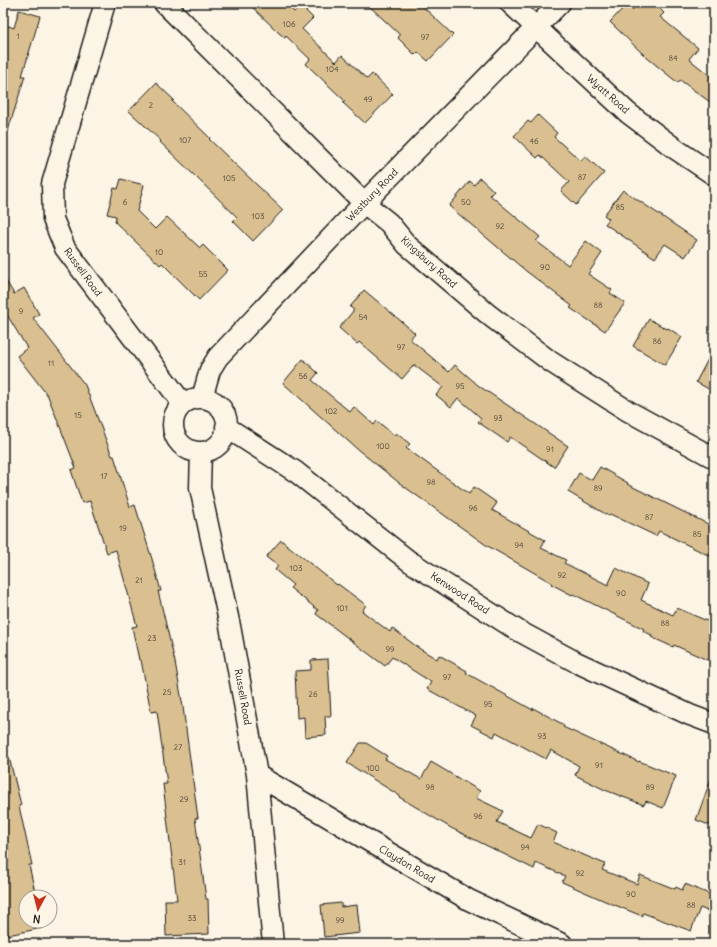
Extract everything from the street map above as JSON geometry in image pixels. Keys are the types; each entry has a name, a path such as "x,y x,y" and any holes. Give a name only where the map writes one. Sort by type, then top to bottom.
{"street":[{"name":"Russell Road","path":"106,3 52,184 53,219 65,248 183,404"},
{"name":"Kingsbury Road","path":"164,3 364,203 388,223 407,245 489,315 551,362 628,411 714,458"},
{"name":"Wyatt Road","path":"510,3 628,113 677,150 714,175"},
{"name":"Westbury Road","path":"202,398 210,370 218,357 364,203 560,3"},
{"path":"195,398 202,398 210,400 222,411 226,419 226,427 225,435 215,447 201,452 192,451 179,442 174,434 173,426 177,410 183,404 195,398"},
{"name":"Kenwood Road","path":"226,427 296,472 409,561 517,630 576,662 690,715 714,724"},
{"name":"Russell Road","path":"201,452 200,488 230,626 257,775 273,944"},
{"name":"Claydon Road","path":"257,775 469,900 562,944"}],"building":[{"path":"248,3 285,3 294,12 301,6 313,18 302,29 336,62 342,55 367,79 372,74 393,94 365,123 343,103 345,101 306,64 310,59 286,36 285,38 279,33"},
{"path":"366,3 419,3 453,35 428,61 418,52 415,55 398,38 400,35"},
{"path":"639,3 654,3 664,13 660,17 698,48 689,59 714,79 714,105 680,80 678,83 645,56 610,22 626,5 632,10"},
{"path":"19,10 40,16 22,76 25,76 7,134 3,134 3,24 14,28"},
{"path":"156,83 210,138 209,139 283,210 253,241 233,221 237,217 129,111"},
{"path":"538,115 557,133 554,137 581,161 585,156 604,173 576,205 561,191 569,182 540,155 537,158 514,136 528,121 531,123"},
{"path":"480,178 494,191 490,195 540,237 536,241 568,265 586,241 602,253 588,274 612,290 610,293 625,303 605,331 570,308 572,306 526,271 449,206 470,181 474,185"},
{"path":"121,179 144,185 137,211 155,229 167,217 200,248 203,245 228,270 199,300 162,263 160,265 115,222 116,216 107,214 114,188 118,189"},
{"path":"623,190 697,240 685,257 665,244 655,258 605,224 609,219 604,215"},
{"path":"3,276 14,294 24,288 39,314 33,318 85,385 112,456 114,456 130,507 135,505 152,559 161,591 158,591 175,662 183,707 198,818 195,818 206,899 208,899 209,934 166,936 165,900 177,900 163,784 167,784 157,711 151,712 141,660 139,660 132,627 137,626 116,550 107,553 90,501 82,503 71,470 76,468 48,396 17,356 27,348 3,308"},
{"path":"364,290 415,333 410,339 449,372 455,365 479,386 568,446 554,467 510,437 507,442 478,422 481,418 458,398 451,407 436,395 443,387 414,365 402,379 359,342 357,344 339,328 354,310 350,307"},
{"path":"649,319 682,337 665,365 633,346"},
{"path":"714,348 714,392 696,382"},
{"path":"303,359 318,373 312,380 350,412 354,407 374,425 377,421 394,435 396,433 410,444 406,448 469,494 474,487 497,503 492,510 545,540 541,548 566,560 564,563 608,585 616,568 648,584 641,600 673,615 677,608 714,624 714,663 674,645 673,647 651,637 652,635 643,631 644,629 551,584 552,583 486,545 402,485 357,449 283,383"},
{"path":"600,467 628,483 627,484 714,527 714,558 659,531 656,536 610,514 609,516 568,492 579,473 592,480"},
{"path":"281,540 337,585 338,584 366,605 362,611 390,632 392,628 420,649 437,659 439,655 467,671 466,673 533,710 533,708 564,725 563,727 639,762 676,776 663,808 646,801 644,805 605,790 575,775 579,766 551,750 546,759 496,732 494,737 471,725 476,716 427,689 431,682 392,657 385,666 316,614 318,610 290,588 293,585 275,570 278,566 266,557"},
{"path":"328,659 331,716 325,716 326,735 305,737 304,717 297,718 295,671 311,670 311,660"},
{"path":"360,743 366,743 387,756 385,759 421,779 431,762 480,791 476,798 503,811 497,822 531,838 538,824 557,833 553,842 605,864 602,870 637,884 640,875 675,889 676,887 682,890 685,884 714,896 714,902 710,912 700,908 691,931 643,913 642,916 605,901 562,882 565,876 536,863 534,869 451,828 399,797 400,796 347,763"},
{"path":"9,757 21,805 19,806 32,865 29,865 34,889 18,889 18,929 37,929 8,935 3,910 3,758"},
{"path":"712,776 714,777 714,827 696,820"},
{"path":"341,903 341,907 357,905 360,933 324,937 321,905"}]}
